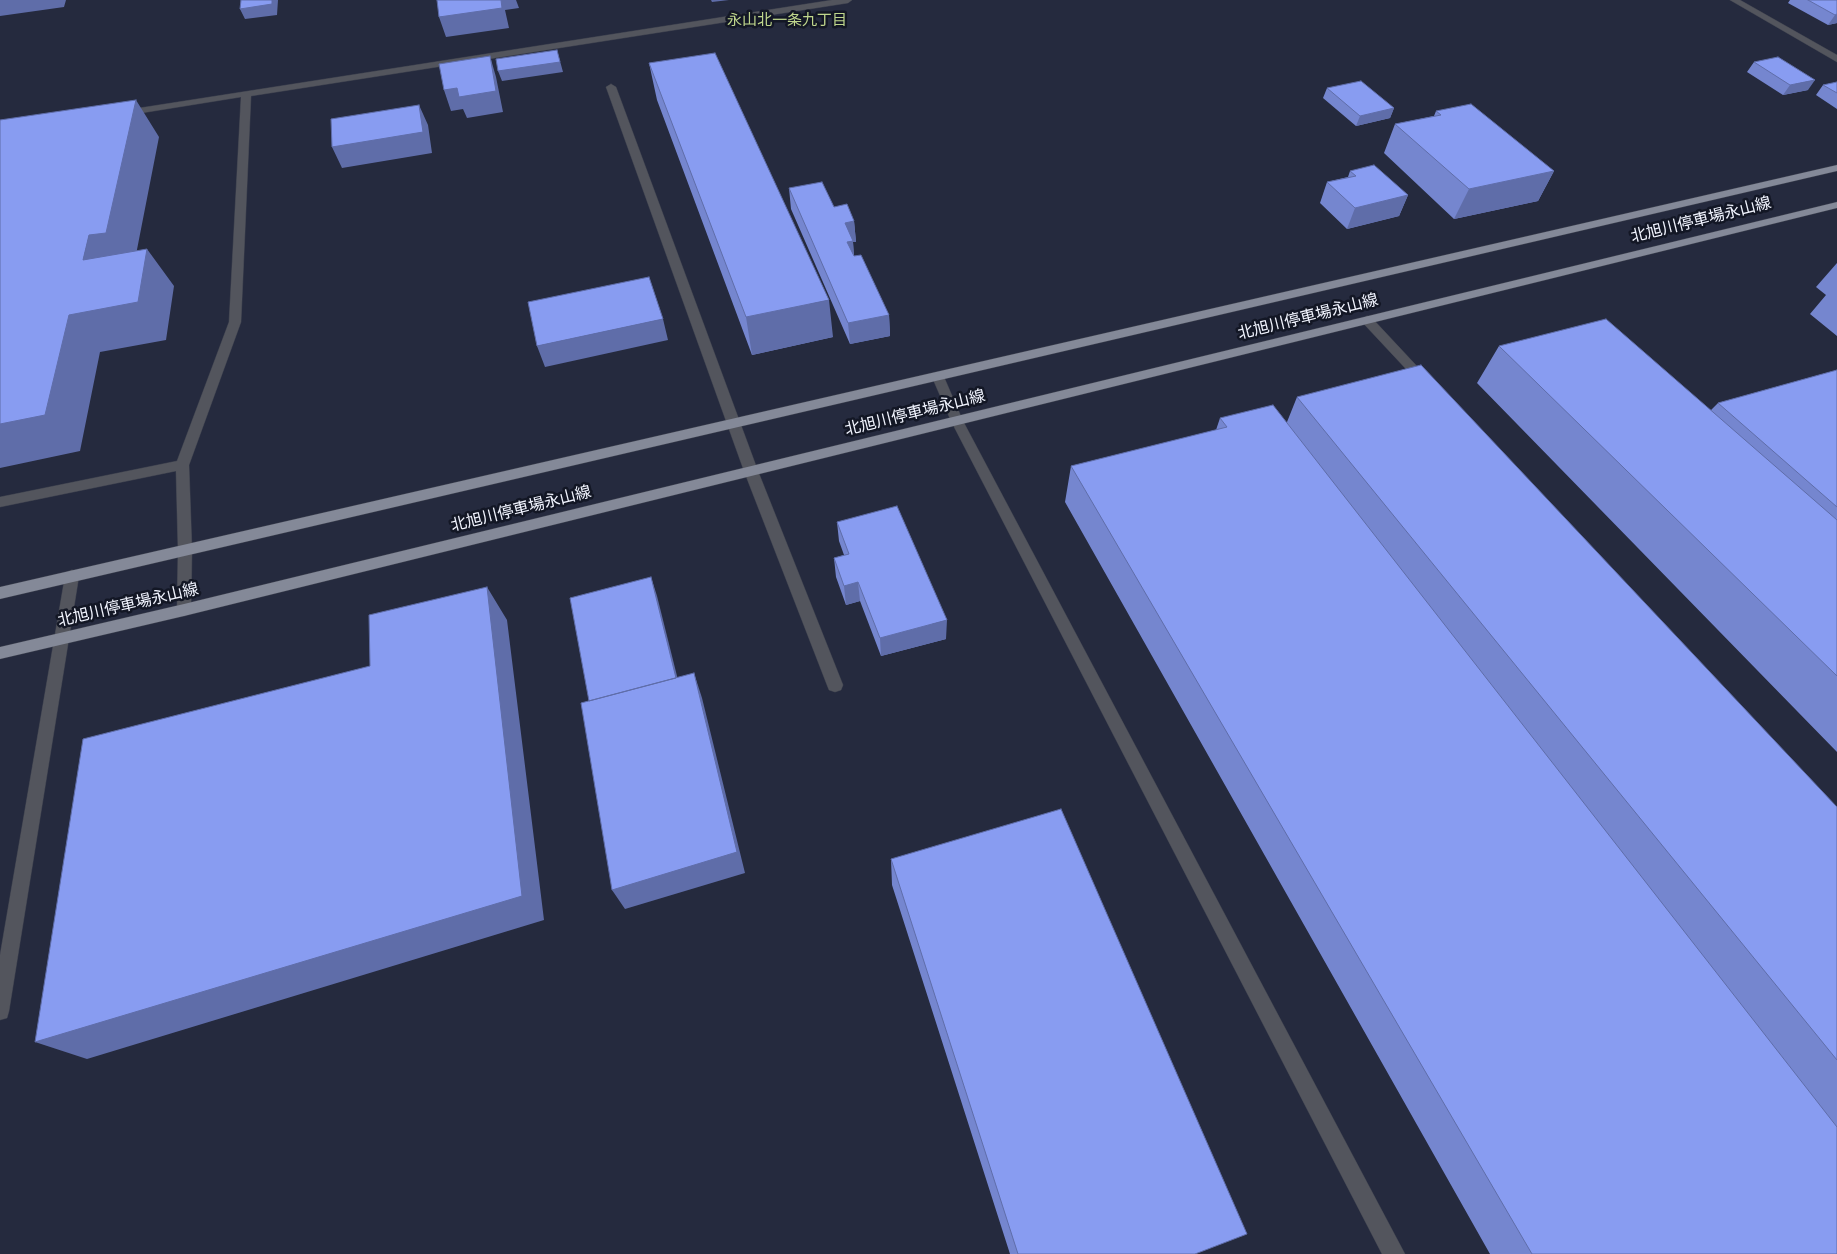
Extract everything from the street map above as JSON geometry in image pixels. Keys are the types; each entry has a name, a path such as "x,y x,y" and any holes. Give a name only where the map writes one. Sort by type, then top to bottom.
{"main road":[{"name":"北旭川停車場永山線","path":"0,593 1837,168"},
{"name":"北旭川停車場永山線","path":"0,653 184,610 1837,205"}],"street":[{"path":"108,116 848,0"},
{"path":"1734,0 1837,59"},
{"path":"611,87 751,471 834,686"},
{"path":"184,610 185,550 182,465 235,322 246,94"},
{"path":"1366,320 1435,393"},
{"path":"938,377 957,421 1394,1254"},
{"path":"0,502 182,465"},
{"path":"0,1011 72,576"}],"shaded area":[{"path":"0,0 1837,0 1837,1254 0,1254"}],"building":[{"path":"241,0 272,0 272,4 240,9"},
{"path":"437,0 501,0 502,8 439,17"},
{"path":"1808,0 1837,0 1837,14 1835,15"},
{"path":"557,50 560,62 498,71 496,59"},
{"path":"715,53 829,300 746,317 649,63"},
{"path":"490,56 496,91 459,97 457,88 444,90 439,64"},
{"path":"1778,57 1815,80 1790,85 1754,62"},
{"path":"1361,81 1394,108 1360,116 1327,88"},
{"path":"1837,82 1837,93 1823,85"},
{"path":"136,100 106,233 89,235 83,260 147,249 138,302 69,315 45,415 0,424 0,120"},
{"path":"1471,104 1554,171 1469,189 1395,124 1441,115 1436,111"},
{"path":"419,105 423,132 332,147 331,119"},
{"path":"1374,165 1408,195 1355,208 1327,182 1356,176 1350,171"},
{"path":"822,182 834,207 847,204 854,221 845,223 853,241 847,242 854,256 861,255 889,315 848,323 789,188"},
{"path":"649,277 663,319 537,346 528,302"},
{"path":"1606,319 1837,520 1837,676 1499,346"},
{"path":"1421,365 1837,807 1837,1060 1297,397"},
{"path":"1837,370 1837,507 1718,403"},
{"path":"1273,405 1837,1127 1837,1254 1532,1254 1071,466 1227,427 1220,418"},
{"path":"897,506 947,620 880,638 858,582 844,586 834,558 849,554 837,522"},
{"path":"651,577 676,678 589,701 570,598"},
{"path":"487,587 522,896 35,1042 83,739 370,666 369,615"},
{"path":"694,673 737,852 612,890 581,703"},
{"path":"1061,809 1247,1234 1195,1254 1018,1254 891,859"}],"district":[{"name":"永山北一条九丁目","path":"787,20"}]}
